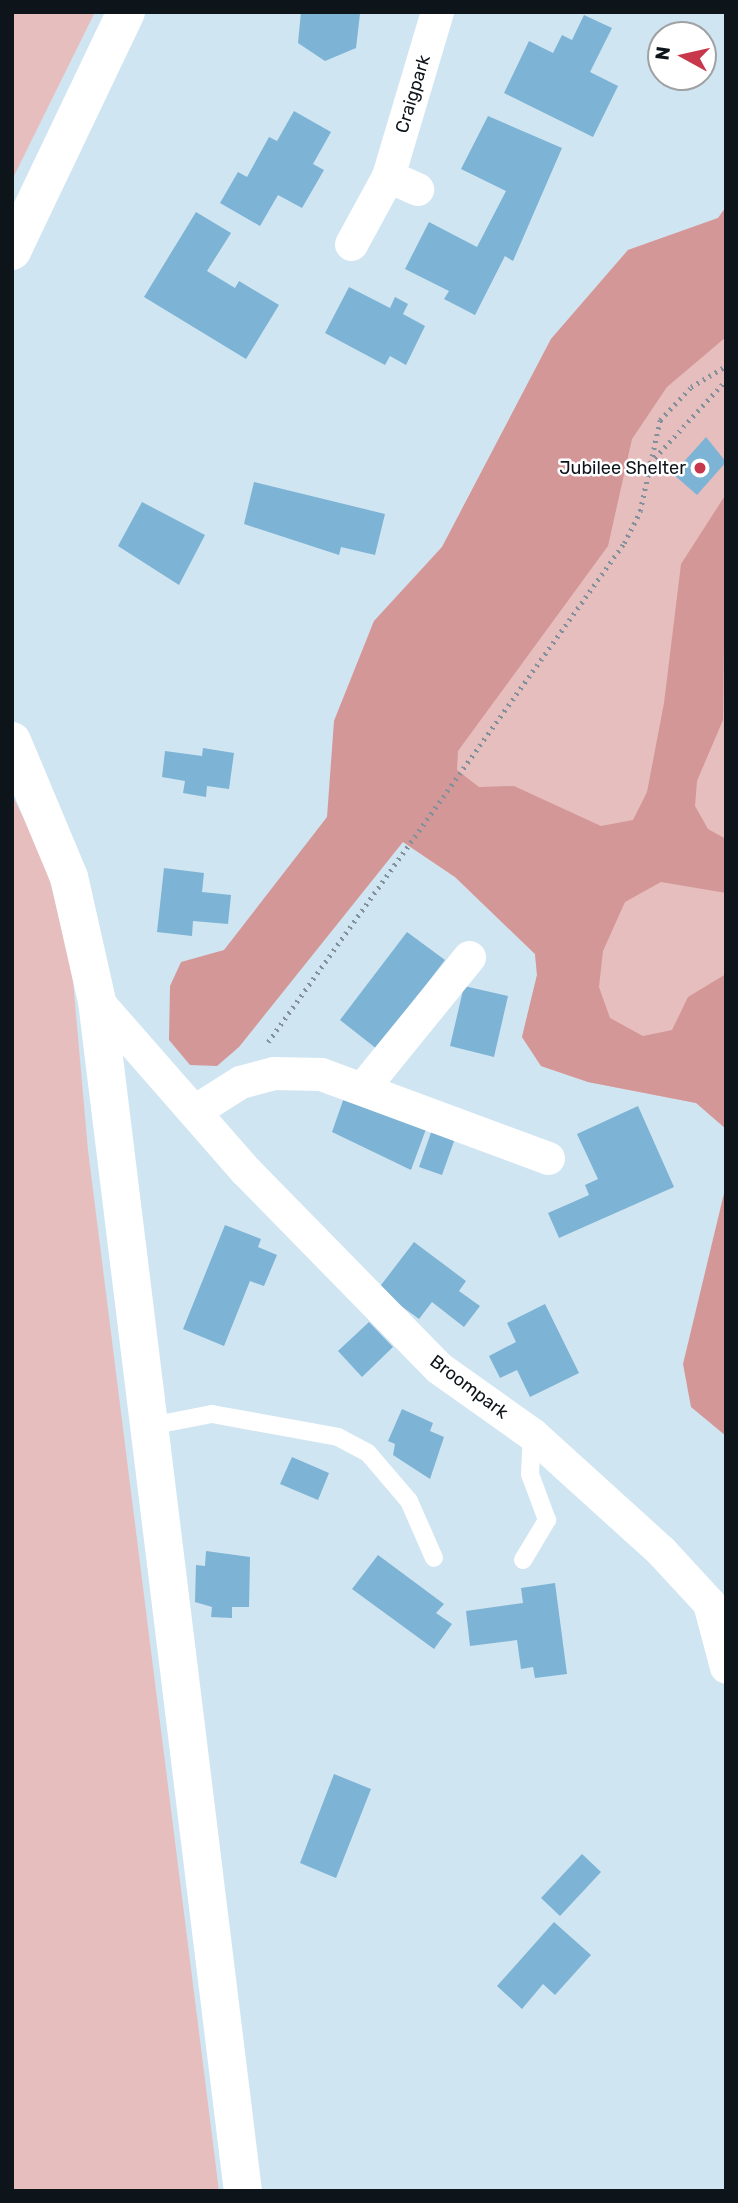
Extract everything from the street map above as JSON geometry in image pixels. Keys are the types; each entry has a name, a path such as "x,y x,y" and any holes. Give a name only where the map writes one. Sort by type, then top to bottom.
{"main road":[{"path":"12,251 126,12"},
{"path":"12,741 69,877 97,1001 243,2191"}],"street":[{"name":"Craigpark","path":"351,244 402,182 437,12"},
{"path":"365,1085 469,957"},
{"name":"Broompark","path":"97,1001 196,1110 245,1170 439,1368 531,1434 709,1602 726,1667"},
{"path":"196,1110 240,1082 273,1073 321,1074 365,1085 548,1158"}],"lane":[{"path":"150,1426 212,1414 338,1437 368,1453 409,1501 434,1558"},
{"path":"523,1560 547,1520 530,1474 531,1434"}],"path":[{"path":"240,1082 305,982 486,743 624,543 640,511 660,419 691,387 726,366"},
{"path":"649,463 726,380"}],"shaded area":[{"path":"12,12 95,12 12,180"},
{"path":"726,207 726,1101 696,1103 588,1082 541,1066 522,1037 537,975 535,954 455,877 403,842 334,721 374,621 442,547 551,339 628,250 718,218"},
{"path":"726,207 726,337 667,387 632,439 608,546 458,751 457,770 479,787 514,786 601,826 633,820 647,792 664,703 681,564 726,494 723,720 697,781 695,806 708,829 726,839 726,893 661,882 625,902 603,951 599,987 610,1018 643,1036 672,1030 688,997 726,974 726,1129 696,1103 588,1082 541,1066 522,1037 537,975 535,954 455,877 403,842 239,1047 217,1066 190,1065 169,1040 170,986 181,962 224,950 327,817 334,721 374,621 442,547 551,339 628,250 718,218"},
{"path":"12,795 44,858 72,969 88,1150 219,2191 12,2191"},
{"path":"726,1185 726,1436 691,1407 683,1364"}],"building":[{"path":"301,12 360,14 356,48 325,61 298,43"},
{"path":"584,15 612,28 590,72 618,86 593,137 504,93 529,41 553,53 562,35 572,40"},
{"path":"294,111 331,132 313,164 324,170 302,208 278,195 260,226 220,203 238,172 247,177 269,137 277,141"},
{"path":"488,116 562,148 513,261 505,256 475,315 444,299 449,291 405,269 429,222 477,247 506,191 461,169"},
{"path":"196,212 231,233 207,271 235,288 239,281 279,305 246,359 144,297"},
{"path":"349,287 390,308 395,297 408,304 403,314 425,326 406,365 390,356 385,365 325,333"},
{"name":"Jubilee Shelter","path":"706,437 726,462 697,495 673,474"},
{"path":"254,482 385,514 375,555 341,547 339,555 244,524"},
{"path":"142,502 205,535 179,585 118,546"},
{"path":"203,748 234,753 229,789 207,786 206,797 183,793 185,781 162,777 165,751 202,756"},
{"path":"164,868 204,873 202,892 231,895 228,924 193,921 192,936 157,932"},
{"path":"407,932 445,960 377,1049 340,1020"},
{"path":"464,986 508,996 494,1057 450,1046"},
{"path":"346,1092 429,1121 411,1170 332,1132"},
{"path":"638,1106 674,1187 559,1238 548,1213 589,1195 585,1185 598,1179 577,1134"},
{"path":"435,1121 458,1130 442,1175 419,1167"},
{"path":"225,1225 261,1239 258,1247 277,1255 264,1286 250,1281 224,1346 183,1329"},
{"path":"414,1242 466,1281 459,1291 480,1306 464,1327 432,1302 419,1319 378,1289"},
{"path":"545,1304 579,1373 530,1397 517,1370 500,1378 489,1356 516,1342 507,1323"},
{"path":"369,1322 393,1347 362,1377 338,1351"},
{"path":"402,1409 433,1423 430,1431 444,1437 430,1479 393,1455 395,1444 388,1441"},
{"path":"292,1457 329,1473 318,1500 280,1484"},
{"path":"206,1551 250,1557 249,1607 232,1607 232,1618 211,1617 212,1607 195,1602 196,1565 205,1566"},
{"path":"378,1555 444,1604 436,1613 452,1624 434,1649 352,1589"},
{"path":"555,1583 567,1674 535,1678 533,1667 521,1669 517,1640 470,1646 466,1611 523,1603 521,1588"},
{"path":"334,1774 371,1789 336,1878 300,1863"},
{"path":"582,1854 601,1872 560,1916 541,1898"},
{"path":"554,1922 591,1955 555,1995 543,1984 522,2009 497,1986"}],"place":[{"name":"Jubilee Shelter","path":"700,468"}]}
